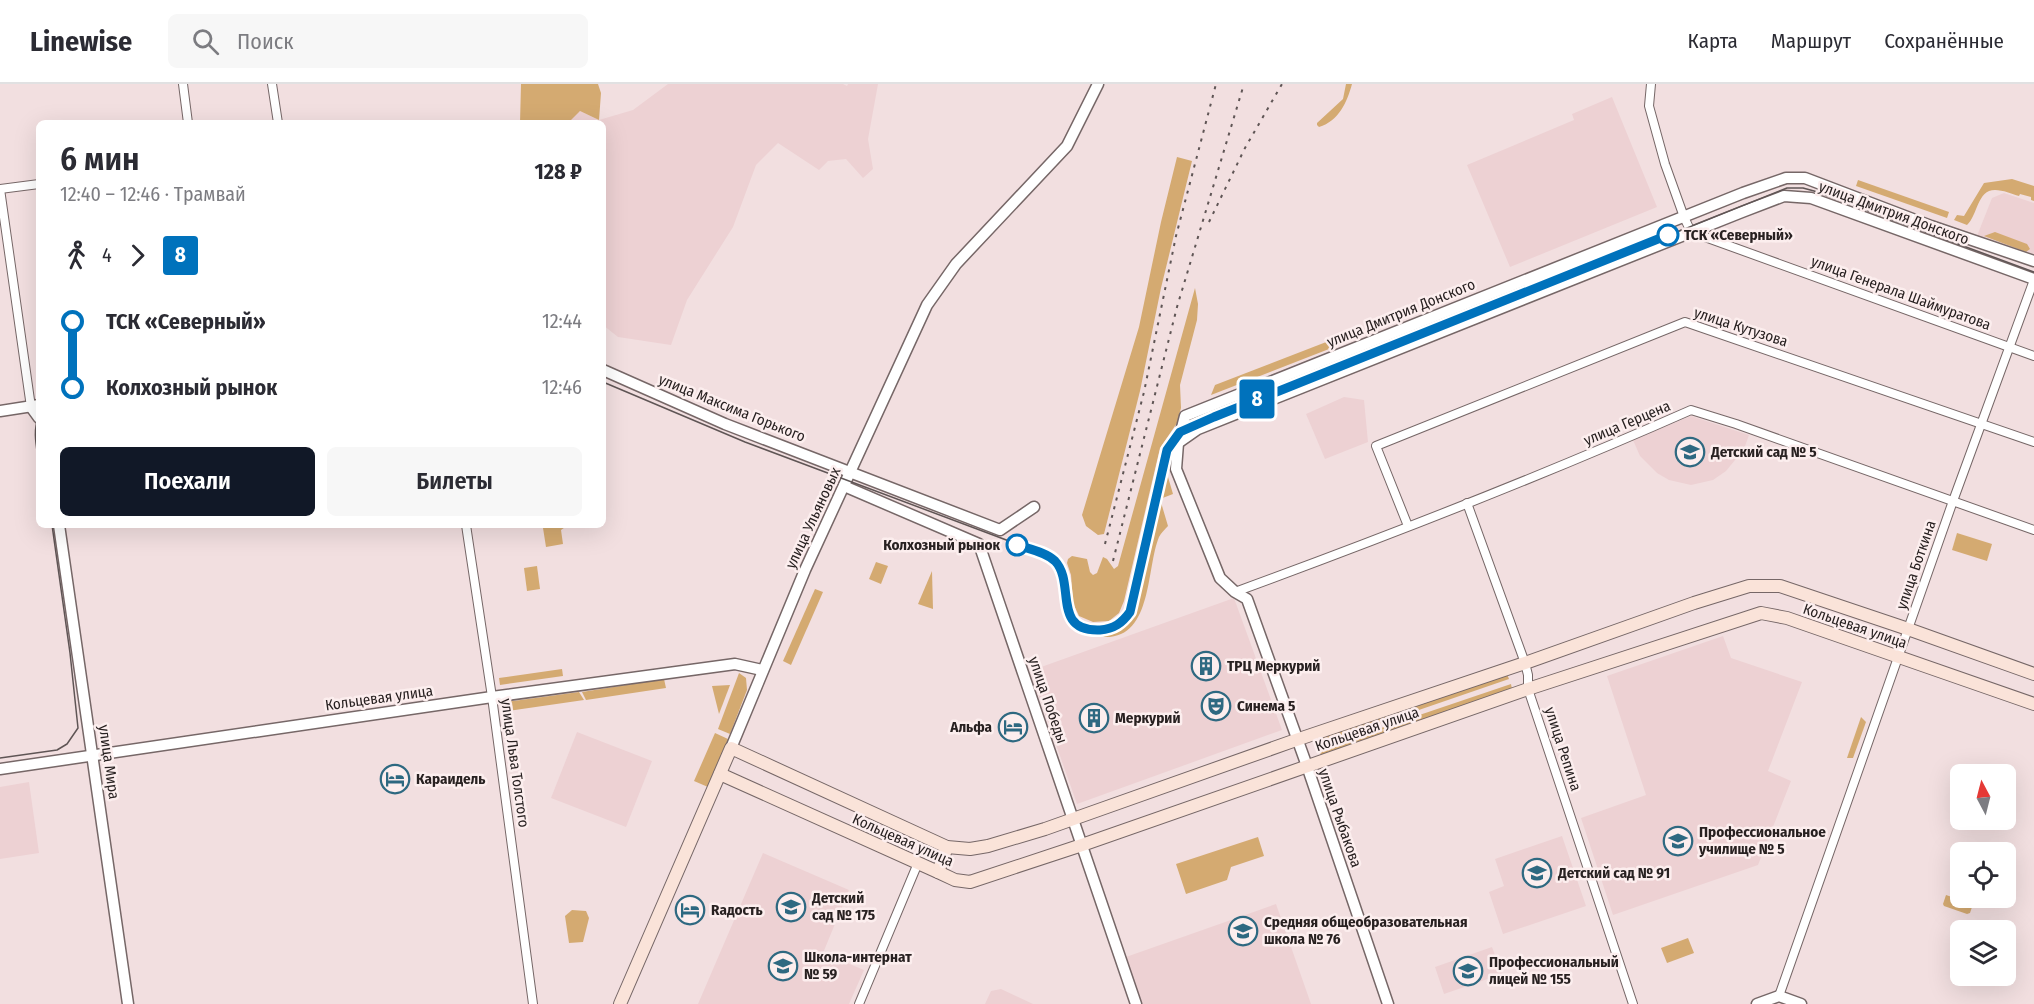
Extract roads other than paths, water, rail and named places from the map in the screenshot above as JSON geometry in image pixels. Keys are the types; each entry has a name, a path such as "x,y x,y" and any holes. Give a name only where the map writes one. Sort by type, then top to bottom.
{"main road":[{"name":"Кольцевая улица","path":"731,748 947,847 970,849 988,846 1073,818 1749,586 1780,586 1908,628 2034,674"},
{"name":"Кольцевая улица","path":"720,774 955,880 970,882 1528,689 1761,613 1787,618 2034,704"},
{"name":"улица Ульяновых","path":"620,1004 731,748"},
{"path":"938,872 947,847"}],"street":[{"path":"183,84 188,120"},
{"path":"272,84 278,120"},
{"name":"улица Ульяновых","path":"731,748 762,670 927,305 956,264 1067,146 1098,84"},
{"path":"1651,84 1649,106 1665,164 1691,232"},
{"name":"улица Дмитрия Донского","path":"1185,416 1786,178 1805,178 1931,226 2034,261"},
{"path":"0,411 35,406 0,189 36,184"},
{"name":"улица Дмитрия Донского","path":"1178,444 1198,429 1784,196 1811,198 2034,280"},
{"name":"улица Генерала Шаймуратова","path":"1691,232 2034,356"},
{"name":"улица Боткина","path":"1779,996 1953,501 2034,280"},
{"name":"улица Кутузова","path":"1408,526 1376,446 1686,322 2034,442"},
{"name":"улица Максима Горького","path":"606,371 725,424 1000,530 1034,507"},
{"name":"улица Герцена","path":"1235,592 1467,503 1629,438 1691,410 1737,423 2034,530"},
{"name":"улица Рыбакова","path":"1185,416 1178,444 1176,469 1220,578 1235,592 1247,599 1388,1004"},
{"name":"улица Победы","path":"844,486 979,544 1137,1004"},
{"name":"улица Репина","path":"1467,503 1525,663 1528,689 1633,1004"},
{"name":"улица Мира","path":"59,528 128,1004"},
{"name":"улица Льва Толстого","path":"466,528 492,697 533,1004"},
{"name":"Кольцевая улица","path":"0,769 735,664 762,670"},
{"path":"859,1004 918,863"},
{"path":"1757,1004 1779,996 1800,1004"}],"tram line":[{"path":"606,383 745,442 1049,556 1061,570 1068,609 1076,625 1085,629 1104,630 1117,625 1129,611 1167,450 1180,432 1787,188 1814,191 2034,272"},
{"name":"8","path":"1017,545 1049,556 1056,562 1062,571 1067,609 1077,624 1088,630 1113,628 1124,621 1130,612 1167,450 1180,432 1668,235"},
{"path":"36,428 36,446"},
{"path":"0,758 57,750 67,744 78,728 52,528"}],"railway":[{"path":"1105,544 1144,392 1176,236 1216,84"},
{"path":"1113,561 1177,307 1244,84"},
{"path":"1209,222 1245,148 1282,84"}],"place":[{"name":"ТСК «Северный»","path":"1668,235"},
{"name":"Детский сад № 5","path":"1690,452"},
{"name":"Колхозный рынок","path":"1017,545"},
{"name":"ТРЦ Меркурий","path":"1206,666"},
{"name":"Синема 5","path":"1216,706"},
{"name":"Меркурий","path":"1094,718"},
{"name":"Альфа","path":"1013,727"},
{"name":"Караидель","path":"395,779"},
{"name":"Профессиональное училище № 5","path":"1678,841"},
{"name":"Детский сад № 91","path":"1537,873"},
{"name":"Детский сад № 175","path":"791,907"},
{"name":"Rадость","path":"690,910"},
{"name":"Средняя общеобразовательная школа № 76","path":"1243,931"},
{"name":"Школа-интернат № 59","path":"783,966"},
{"name":"Профессиональный лицей № 155","path":"1468,971"}]}
